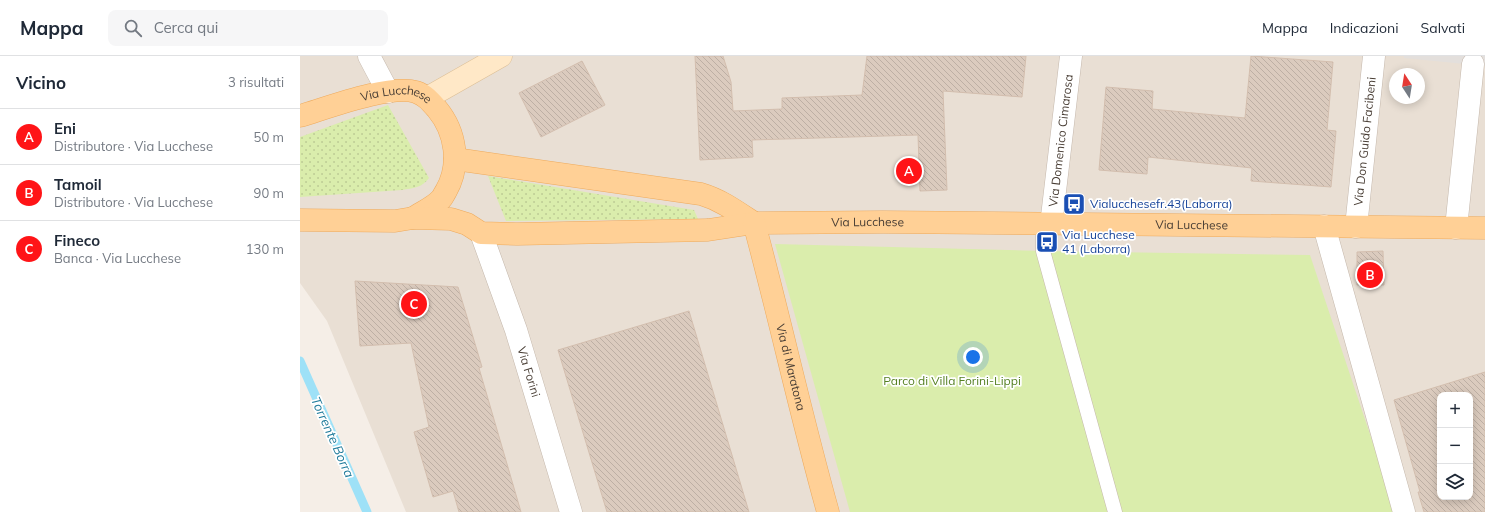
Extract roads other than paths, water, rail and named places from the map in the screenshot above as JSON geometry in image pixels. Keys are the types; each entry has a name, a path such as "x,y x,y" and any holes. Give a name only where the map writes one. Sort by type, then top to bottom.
{"main road":[{"path":"428,98 500,56"},
{"name":"Via Lucchese","path":"300,116 388,92 415,92 428,98 449,128 454,144 454,174 441,199 413,218"},
{"path":"455,159 701,194 714,198 729,206 754,223"},
{"path":"300,220 395,221 413,218 451,219 467,224 481,233"},
{"name":"Via Lucchese","path":"481,233 708,230 754,223 883,222 1485,228"},
{"name":"Via di Maratona","path":"754,223 828,512"}],"street":[{"path":"369,56 388,92"},
{"name":"Via Domenico Cimarosa","path":"1047,224 1071,56"},
{"name":"Via Don Guido Facibeni","path":"1356,227 1374,56"},
{"path":"1456,228 1472,64"},
{"path":"1324,226 1404,512"},
{"name":"Via Forini","path":"481,233 516,330 571,512"}],"lane":[{"path":"1047,224 1043,251 1115,512"}],"waterway":[{"name":"Torrente Borra","path":"300,361 367,512"}],"place":[{"name":"Eni","path":"909,171"},
{"name":"Vialucchesefr.43(Laborra)","path":"1074,204"},
{"name":"Via Lucchese 41 (Laborra)","path":"1047,242"},
{"name":"Tamoil","path":"1370,275"},
{"name":"Fineco","path":"414,304"}],"park label":[{"name":"Parco di Villa Forini-Lippi","path":"952,381"}]}
